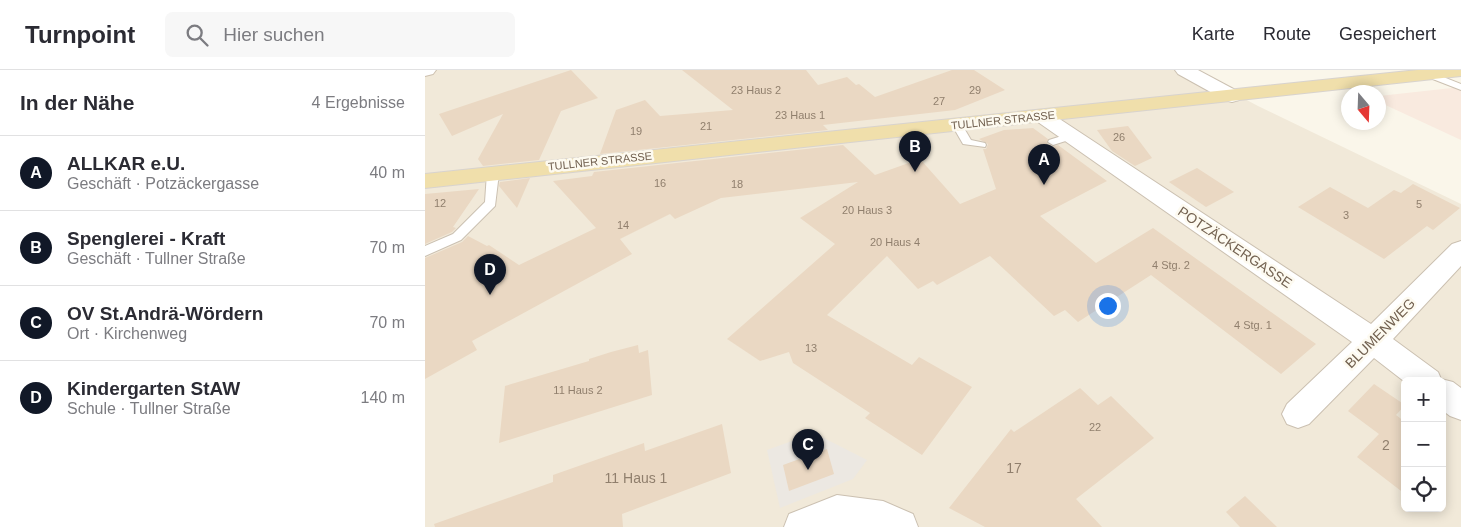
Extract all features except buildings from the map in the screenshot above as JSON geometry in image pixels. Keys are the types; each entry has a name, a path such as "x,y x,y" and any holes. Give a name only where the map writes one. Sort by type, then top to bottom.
{"main road":[{"name":"TULLNER STRASSE","path":"425,180 1232,96 1461,70"}],"street":[{"path":"1184,70 1232,96"},
{"name":"POTZÄCKERGASSE","path":"1042,116 1062,139 1373,341 1422,377"},
{"name":"BLUMENWEG","path":"1297,414 1373,341 1461,250"},
{"path":"1446,395 1461,406"},
{"path":"802,527 837,513 883,518 899,527"}],"lane":[{"path":"1428,74 1461,87"},
{"path":"957,125 967,142 981,145"},
{"path":"425,251 457,237 491,203 493,173"}],"shaded area":[{"path":"425,70 1190,70 1258,106 1461,204 1461,527 425,527"},
{"path":"1461,87 1461,140 1386,105 1386,95"},
{"path":"814,433 867,460 853,479 780,508 767,450"}],"place":[{"name":"Spenglerei - Kraft","path":"915,172"},
{"name":"ALLKAR e.U.","path":"1044,185"},
{"name":"Kindergarten StAW","path":"490,295"},
{"name":"OV St.Andrä-Wördern","path":"808,470"}]}
